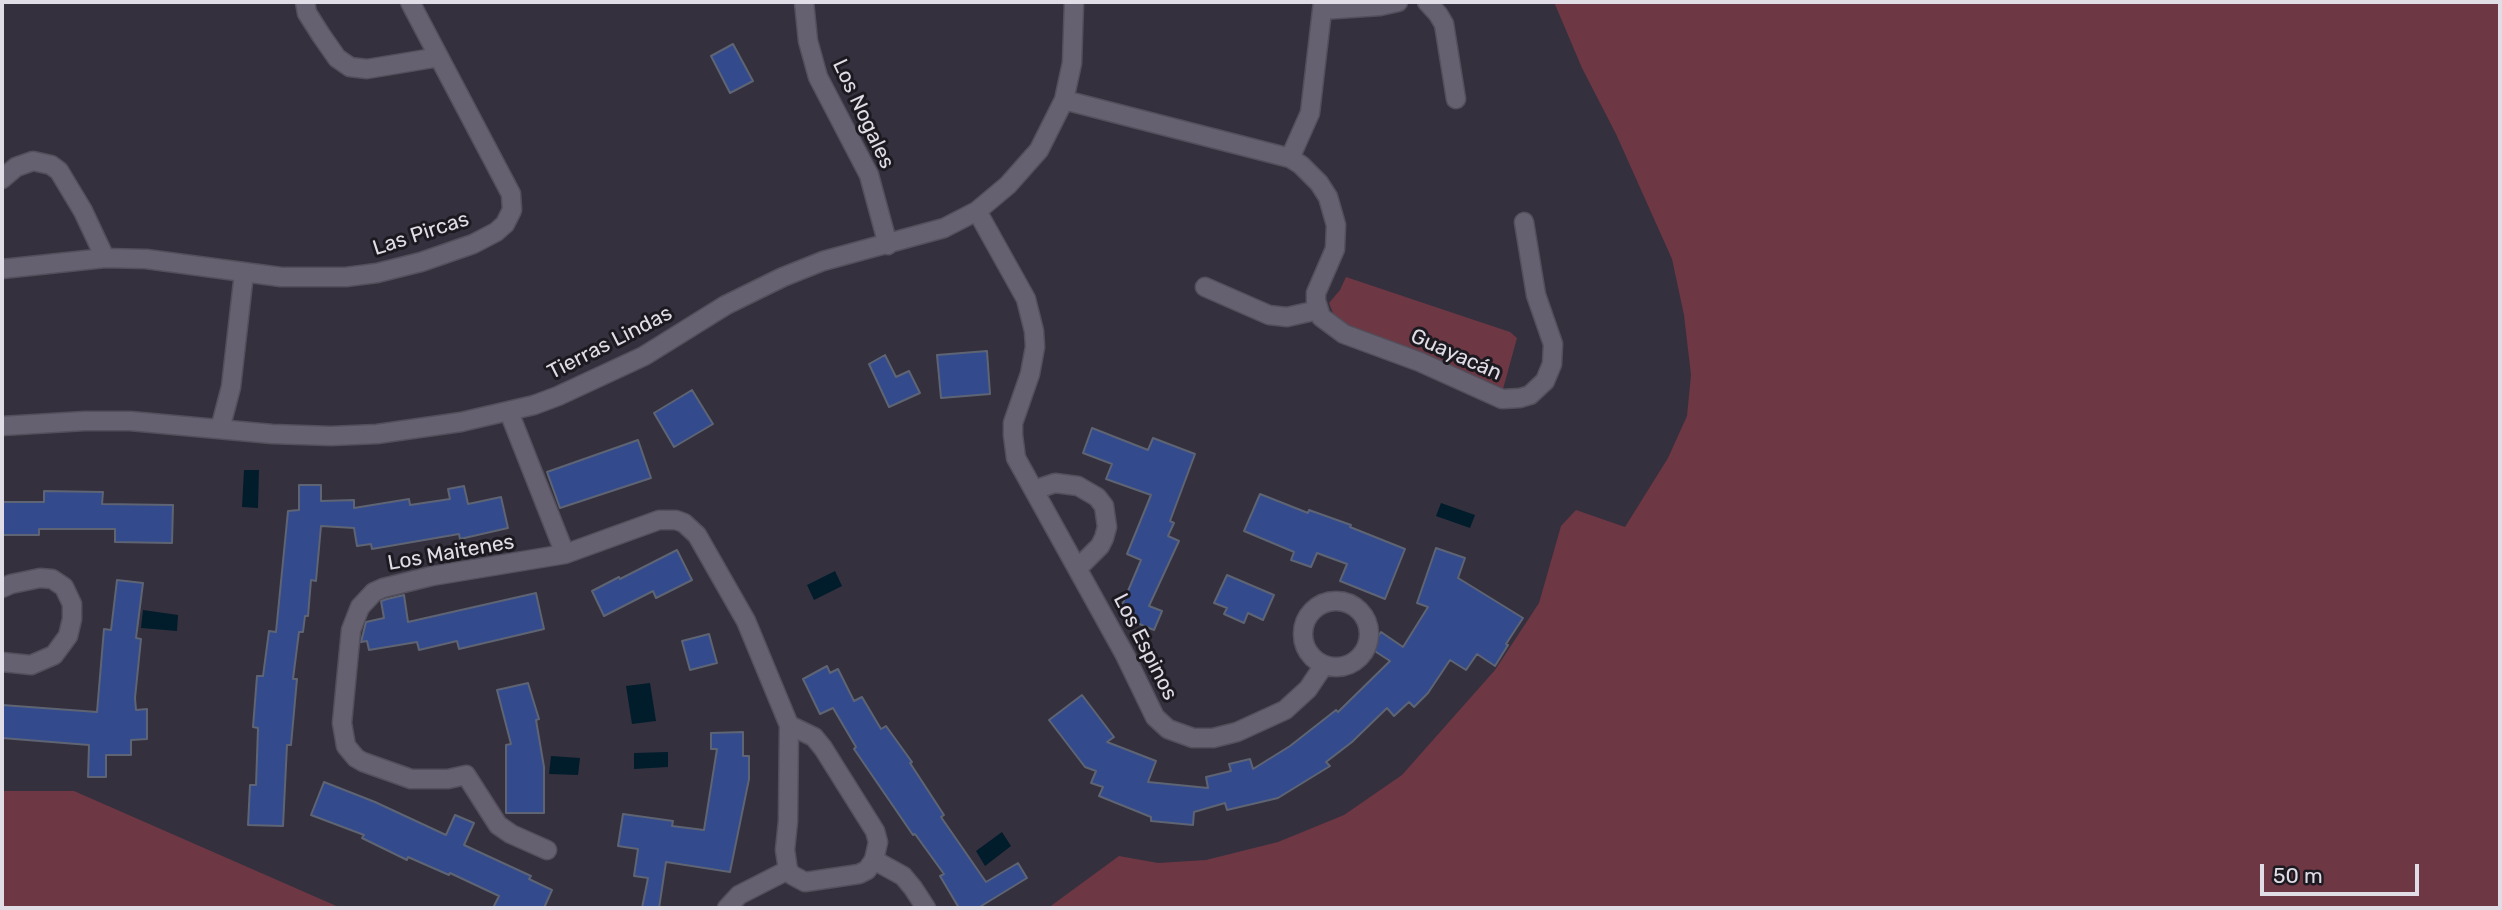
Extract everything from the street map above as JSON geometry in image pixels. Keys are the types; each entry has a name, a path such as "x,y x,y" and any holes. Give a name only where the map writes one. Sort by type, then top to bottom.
{"street":[{"path":"305,2 307,13 321,36 337,58 349,68 368,69 439,57"},
{"name":"Las Pircas","path":"2,269 105,258 179,262 244,273 314,278 377,274 421,262 496,232 505,224 512,210 511,194 484,138 410,2"},
{"name":"Los Nogales","path":"804,2 808,41 818,77 869,175 888,244"},
{"name":"Tierras Lindas","path":"2,426 130,421 301,435 377,435 418,430 509,412 558,396 644,356 726,305 783,277 823,261 944,228 977,211 1023,170 1039,150 1064,100 1072,64 1074,2"},
{"path":"1290,158 1310,113 1322,6 1380,6 1398,2"},
{"path":"1427,2 1444,24 1456,99"},
{"path":"1064,100 1290,158 1319,183 1328,198 1336,225 1335,248 1316,293 1318,310 1287,317 1269,315 1205,286"},
{"path":"2,179 24,163 33,161 51,165 65,178 105,258"},
{"name":"Los Espinos","path":"977,211 1026,299 1034,331 1033,360 1016,410 1013,435 1016,458 1125,655 1150,710 1161,723 1176,733 1213,738 1237,732 1285,710 1299,699 1324,665"},
{"name":"Guayacán","path":"1318,310 1327,323 1344,334 1440,370 1494,397 1510,400 1530,395 1545,381 1553,355 1550,333 1533,281 1524,222"},
{"path":"220,429 231,387 244,273"},
{"path":"509,412 565,554"},
{"path":"1034,490 1055,483 1078,486 1097,497 1104,506 1107,527 1104,538 1100,547 1078,568"},
{"name":"Los Maitenes","path":"547,850 511,834 498,825 466,775 429,781 411,779 381,770 356,758 343,738 342,723 351,630 360,607 374,592 383,587 565,554 659,520 676,520 691,528 697,535 751,630 789,724 785,850 788,870"},
{"path":"2,588 40,578 52,579 64,587 72,604 70,628 64,643 54,655 31,665 2,662"},
{"path":"727,908 739,895 788,870 797,880 814,882 859,874 874,860 878,851 877,836 823,748 814,737 789,724"},
{"path":"874,860 903,876 926,908"}],"shaded area":[{"path":"1554,2 2500,2 2500,908 1048,908 1119,856 1158,863 1206,860 1278,842 1344,815 1402,775 1495,670 1539,603 1561,526 1576,510 1625,527 1668,458 1687,416 1691,375 1684,315 1672,259"},
{"path":"1346,277 1510,332 1517,338 1503,389 1339,321 1329,303"},
{"path":"2,791 74,791 341,908 2,908"}],"water":[{"path":"244,470 259,470 258,508 242,507"},
{"path":"1441,503 1475,515 1470,528 1436,516"},
{"path":"835,571 842,586 814,600 807,585"},
{"path":"143,610 178,615 177,631 141,628"},
{"path":"650,683 656,721 632,724 626,686"},
{"path":"668,752 668,767 634,769 634,753"},
{"path":"551,756 580,758 578,775 549,774"},
{"path":"1002,832 1011,846 985,866 976,851"}],"building":[{"path":"733,44 753,81 730,93 711,56"},
{"path":"987,351 990,394 941,398 937,355"},
{"path":"885,355 896,377 909,371 920,393 889,407 869,364"},
{"path":"692,390 713,424 674,447 654,413"},
{"path":"1092,428 1148,450 1153,438 1195,454 1170,521 1174,523 1168,536 1179,541 1149,606 1162,611 1154,630 1125,618 1127,613 1120,610 1141,560 1127,554 1151,495 1106,479 1112,464 1083,453"},
{"path":"638,440 651,478 560,508 547,472"},
{"path":"299,485 321,485 321,501 354,500 354,508 409,499 410,505 450,499 448,489 464,486 468,504 501,497 508,528 460,539 459,534 372,549 371,544 357,546 354,528 321,526 316,581 311,580 308,616 305,616 303,632 299,632 293,679 297,679 291,745 287,745 283,826 248,825 250,785 256,785 258,728 253,727 257,676 263,676 269,631 276,632 288,511 299,510"},
{"path":"44,491 103,492 102,504 173,505 172,543 115,542 115,529 39,529 39,535 2,535 2,502 44,502"},
{"path":"1260,494 1308,513 1309,510 1351,525 1350,527 1405,549 1385,599 1340,581 1347,564 1317,553 1311,567 1291,560 1294,552 1244,531"},
{"path":"1436,548 1465,558 1458,578 1523,618 1495,666 1477,654 1466,670 1450,660 1428,693 1414,707 1409,702 1394,716 1387,708 1352,742 1326,762 1330,766 1278,798 1227,810 1225,803 1194,812 1193,825 1151,821 1151,817 1099,796 1103,787 1091,783 1096,771 1085,767 1049,720 1082,695 1114,737 1107,742 1156,761 1148,782 1208,788 1206,777 1231,771 1229,764 1250,759 1253,769 1290,746 1336,710 1338,712 1390,661 1370,648 1381,632 1403,647 1428,607 1417,603"},
{"path":"677,550 692,580 656,598 653,591 604,616 592,591"},
{"path":"1227,575 1274,595 1263,620 1248,613 1244,623 1224,614 1227,608 1214,603"},
{"path":"117,580 143,583 136,638 141,639 135,698 136,710 147,709 147,739 131,740 131,755 106,755 106,777 88,777 89,745 2,738 2,705 97,712 104,629 111,630"},
{"path":"536,593 544,629 459,649 457,641 419,650 417,642 369,650 367,641 361,642 366,622 384,618 381,601 387,599 404,595 408,622"},
{"path":"709,634 717,663 690,670 682,641"},
{"path":"827,666 830,673 838,669 854,701 862,697 881,729 886,726 912,762 910,763 944,815 941,817 986,882 1018,863 1027,878 978,908 959,908 940,876 944,874 915,834 913,835 854,749 856,747 833,708 820,714 803,679"},
{"path":"528,683 539,719 536,720 544,767 544,813 506,813 506,745 511,744 497,690"},
{"path":"743,732 743,756 749,756 749,779 730,872 666,862 659,908 642,908 648,878 634,876 638,849 618,846 623,814 673,821 672,826 704,830 717,749 711,749 711,733"},
{"path":"324,782 446,835 455,815 474,823 464,845 531,876 529,879 552,890 544,908 493,908 499,896 450,873 449,875 408,857 407,860 362,838 364,835 311,815"}]}
